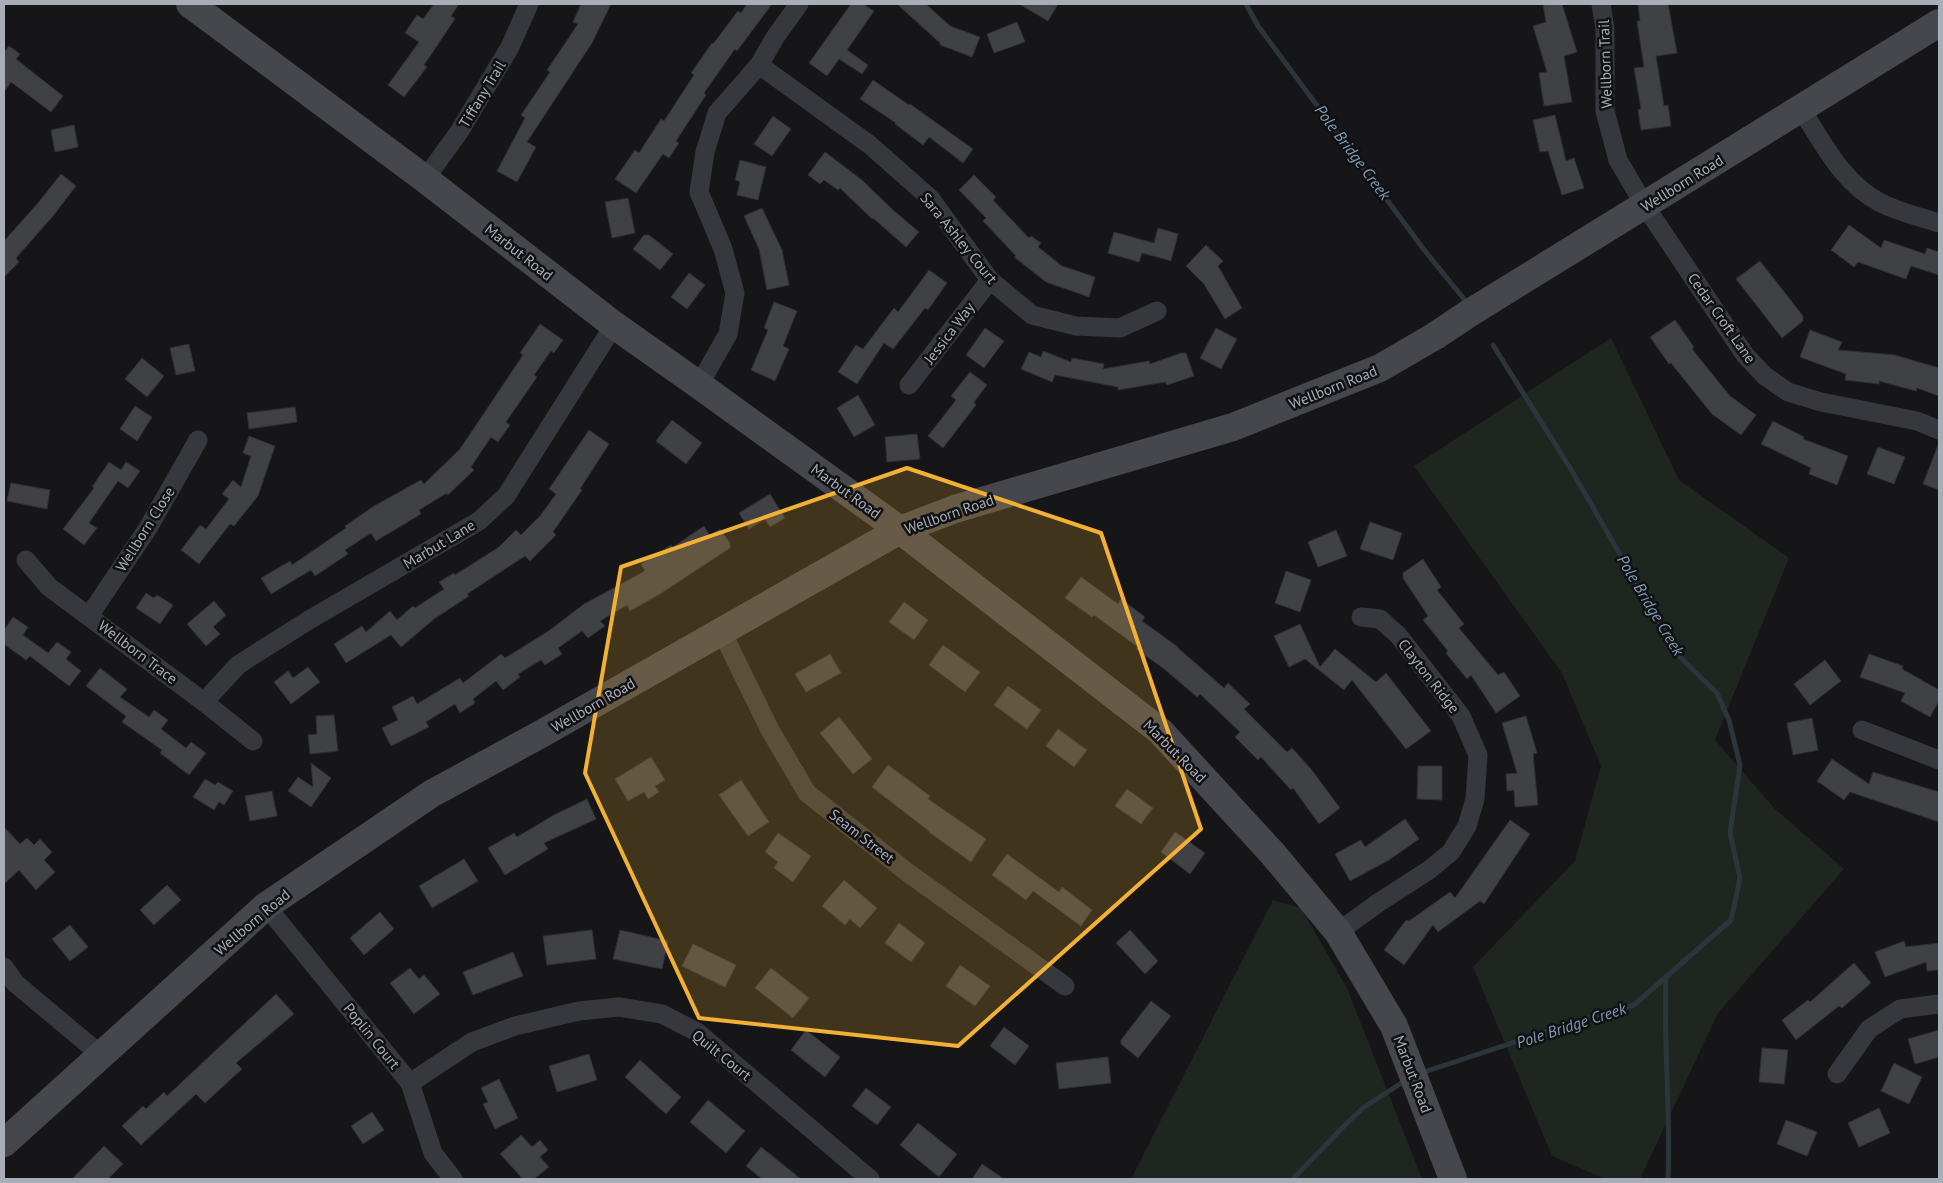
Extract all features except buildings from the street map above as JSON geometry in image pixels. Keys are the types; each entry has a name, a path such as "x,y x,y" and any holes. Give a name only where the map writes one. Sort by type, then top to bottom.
{"street":[{"name":"Marbut Road","path":"190,4 425,179 614,325 900,530 1160,731 1273,854 1338,932 1394,1026 1453,1179"},
{"name":"Tiffany Trail","path":"425,179 459,132 510,47 529,4"},
{"path":"699,385 728,334 735,293 724,249 699,192 705,152 717,113 759,65 776,36 799,4"},
{"name":"Wellborn Trail","path":"1602,4 1605,28 1605,111 1618,160 1645,206"},
{"name":"Wellborn Road","path":"4,1143 266,906 431,794 722,632 900,530 955,509 1233,427 1380,368 1435,336 1939,23"},
{"name":"Sara Ashley Court","path":"759,65 870,145 930,198 990,280 1032,315 1076,326 1120,328 1157,311"},
{"path":"1801,109 1838,166 1859,189 1880,203 1939,223"},
{"name":"Cedar Croft Lane","path":"1645,206 1745,355 1765,376 1788,392 1821,402 1917,421 1939,430"},
{"name":"Jessica Way","path":"909,385 990,280"},
{"name":"Marbut Lane","path":"204,702 238,665 309,620 479,521 506,496 614,325"},
{"name":"Wellborn Close","path":"89,616 148,528 198,440"},
{"path":"939,561 942,532 955,509"},
{"name":"Wellborn Trace","path":"26,560 49,587 204,702 253,741"},
{"name":"Clayton Ridge","path":"1338,932 1378,903 1430,870 1452,852 1467,826 1475,799 1478,756 1461,716 1398,635 1380,619 1361,617"},
{"name":"Seam Street","path":"722,632 770,730 807,793 906,872 1065,986"},
{"path":"1862,730 1939,760"},
{"name":"Poplin Court","path":"266,906 410,1083 433,1153 453,1179"},
{"path":"4,967 15,983 101,1055"},
{"path":"1836,1074 1870,1029 1900,1009 1939,1004"},
{"name":"Quilt Court","path":"410,1083 472,1042 515,1026 579,1011 619,1007 662,1014 697,1032 870,1179"}],"highlighted area":[{"path":"907,468 1101,533 1201,829 958,1046 699,1018 585,773 621,567"}],"shaded area":[{"path":"1611,338 1679,480 1789,558 1715,740 1775,809 1844,869 1718,1013 1640,1179 1605,1179 1552,1156 1473,967 1575,861 1601,766 1562,673 1414,466"},
{"path":"1273,900 1301,908 1347,988 1422,1179 1131,1179"}],"waterway":[{"name":"Pole Bridge Creek","path":"1246,4 1258,26 1425,251 1464,299"},
{"name":"Pole Bridge Creek","path":"1424,1072 1594,1016 1634,1005 1731,920 1740,878 1730,833 1740,765 1729,720 1717,693 1678,655 1572,471 1493,345"},
{"path":"1666,976 1665,1027 1669,1129 1668,1179"},
{"name":"Pole Bridge Creek","path":"1293,1179 1363,1108 1403,1082"}]}
